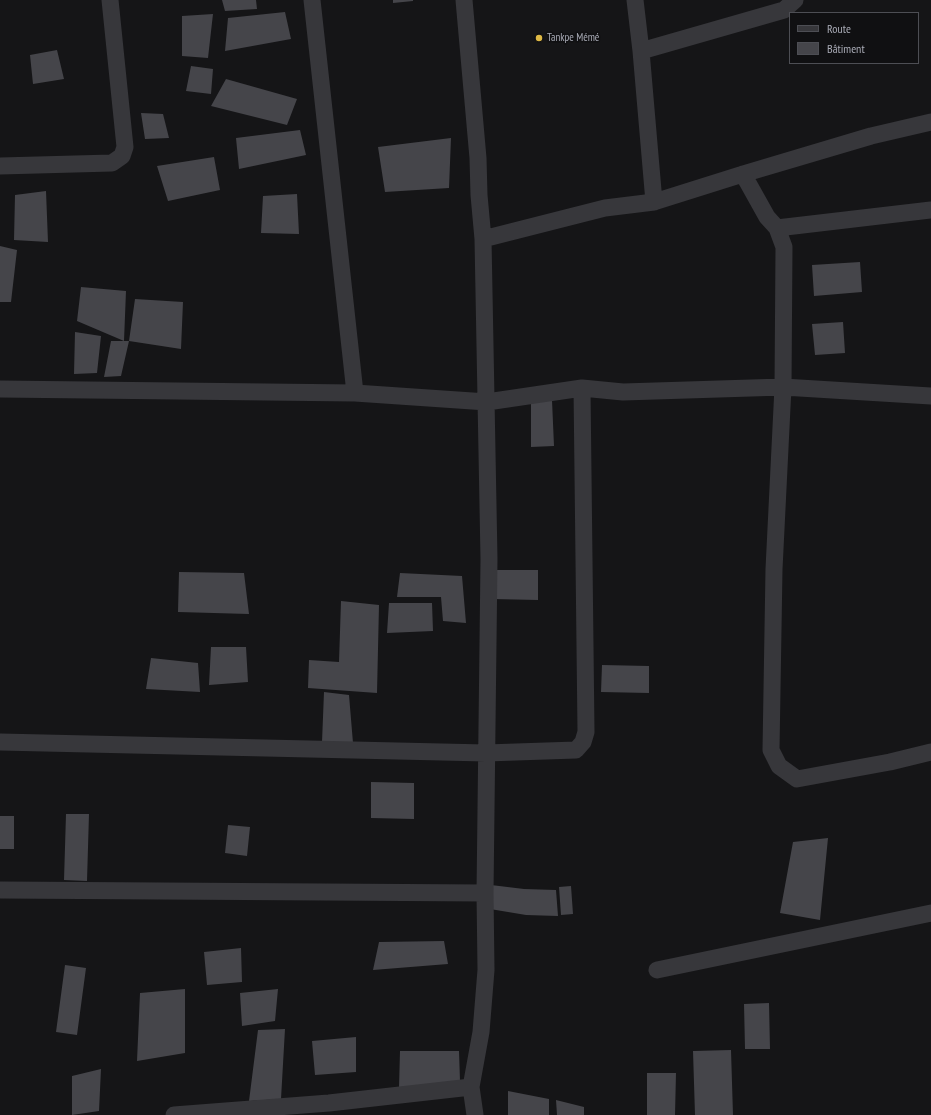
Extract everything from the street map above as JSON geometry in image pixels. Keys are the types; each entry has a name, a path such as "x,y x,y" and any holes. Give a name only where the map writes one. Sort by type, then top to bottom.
{"street":[{"path":"0,166 112,163 122,156 126,147 110,0"},
{"path":"312,0 355,393"},
{"path":"464,0 478,158 479,195 484,239 489,559 486,754 486,970 481,1032 471,1087 475,1115"},
{"path":"635,0 654,202"},
{"path":"641,51 784,10 796,0"},
{"path":"484,239 605,208 654,202 871,136 931,122"},
{"path":"743,174 767,217 777,228 784,247 783,387 774,569 771,750 779,766 797,779 890,762 931,752"},
{"path":"777,228 931,210"},
{"path":"0,388 355,393 487,402 582,388 623,392 783,387 931,396"},
{"path":"0,742 486,754 576,750 583,742 586,732 582,388"},
{"path":"0,890 485,893"},
{"path":"657,970 931,913"},
{"path":"174,1115 330,1109 471,1087"}],"building":[{"path":"222,0 256,0 257,9 225,11"},
{"path":"393,0 413,0 413,1 393,3"},
{"path":"285,12 291,39 225,51 228,18"},
{"path":"213,14 208,58 182,56 182,16"},
{"path":"57,50 64,79 33,84 30,55"},
{"path":"191,66 213,69 211,94 186,91"},
{"path":"226,79 297,99 287,125 211,106"},
{"path":"141,113 163,114 169,138 145,139"},
{"path":"300,130 306,155 239,169 236,138"},
{"path":"451,138 449,188 385,192 378,147"},
{"path":"214,157 220,190 168,201 157,166"},
{"path":"46,191 48,242 14,240 15,195"},
{"path":"297,194 299,234 261,233 263,196"},
{"path":"0,246 17,250 11,302 0,302"},
{"path":"860,262 862,292 814,296 812,265"},
{"path":"81,287 126,291 124,341 77,321"},
{"path":"135,299 183,302 181,349 129,341"},
{"path":"843,322 845,353 815,355 812,324"},
{"path":"75,332 101,336 97,373 74,374"},
{"path":"111,341 129,341 121,376 104,377"},
{"path":"552,400 554,446 531,447 531,401"},
{"path":"492,570 538,570 538,600 492,599"},
{"path":"179,572 244,573 249,614 178,612"},
{"path":"400,573 462,576 466,623 443,621 441,597 397,597"},
{"path":"341,601 379,605 377,693 308,688 309,660 339,662"},
{"path":"389,603 432,603 433,631 387,633"},
{"path":"211,647 246,647 248,682 209,685"},
{"path":"151,658 198,663 200,692 146,689"},
{"path":"602,665 649,666 649,693 601,692"},
{"path":"324,692 349,695 353,743 322,742"},
{"path":"371,782 414,783 414,819 371,818"},
{"path":"66,814 89,814 87,881 64,880"},
{"path":"0,816 14,816 14,849 0,849"},
{"path":"228,825 250,827 247,856 225,853"},
{"path":"828,838 820,920 780,913 793,842"},
{"path":"491,885 524,889 556,890 558,916 526,915 490,909"},
{"path":"571,886 573,914 561,915 559,887"},
{"path":"444,941 448,964 373,970 379,942"},
{"path":"241,948 242,982 207,985 204,952"},
{"path":"65,965 86,968 77,1035 56,1032"},
{"path":"185,989 185,1053 137,1061 140,993"},
{"path":"278,989 275,1021 242,1026 240,993"},
{"path":"769,1003 770,1049 745,1049 744,1004"},
{"path":"285,1029 281,1099 249,1101 258,1030"},
{"path":"356,1037 356,1072 315,1075 312,1041"},
{"path":"731,1050 733,1115 695,1115 693,1051"},
{"path":"400,1051 459,1051 460,1081 399,1088"},
{"path":"101,1069 99,1111 72,1115 72,1076"},
{"path":"647,1073 676,1073 675,1115 647,1115"},
{"path":"508,1091 549,1099 549,1115 508,1115"},
{"path":"556,1100 584,1107 584,1115 557,1115"}],"place":[{"name":"Tankpe Mémé","path":"539,38"}]}
